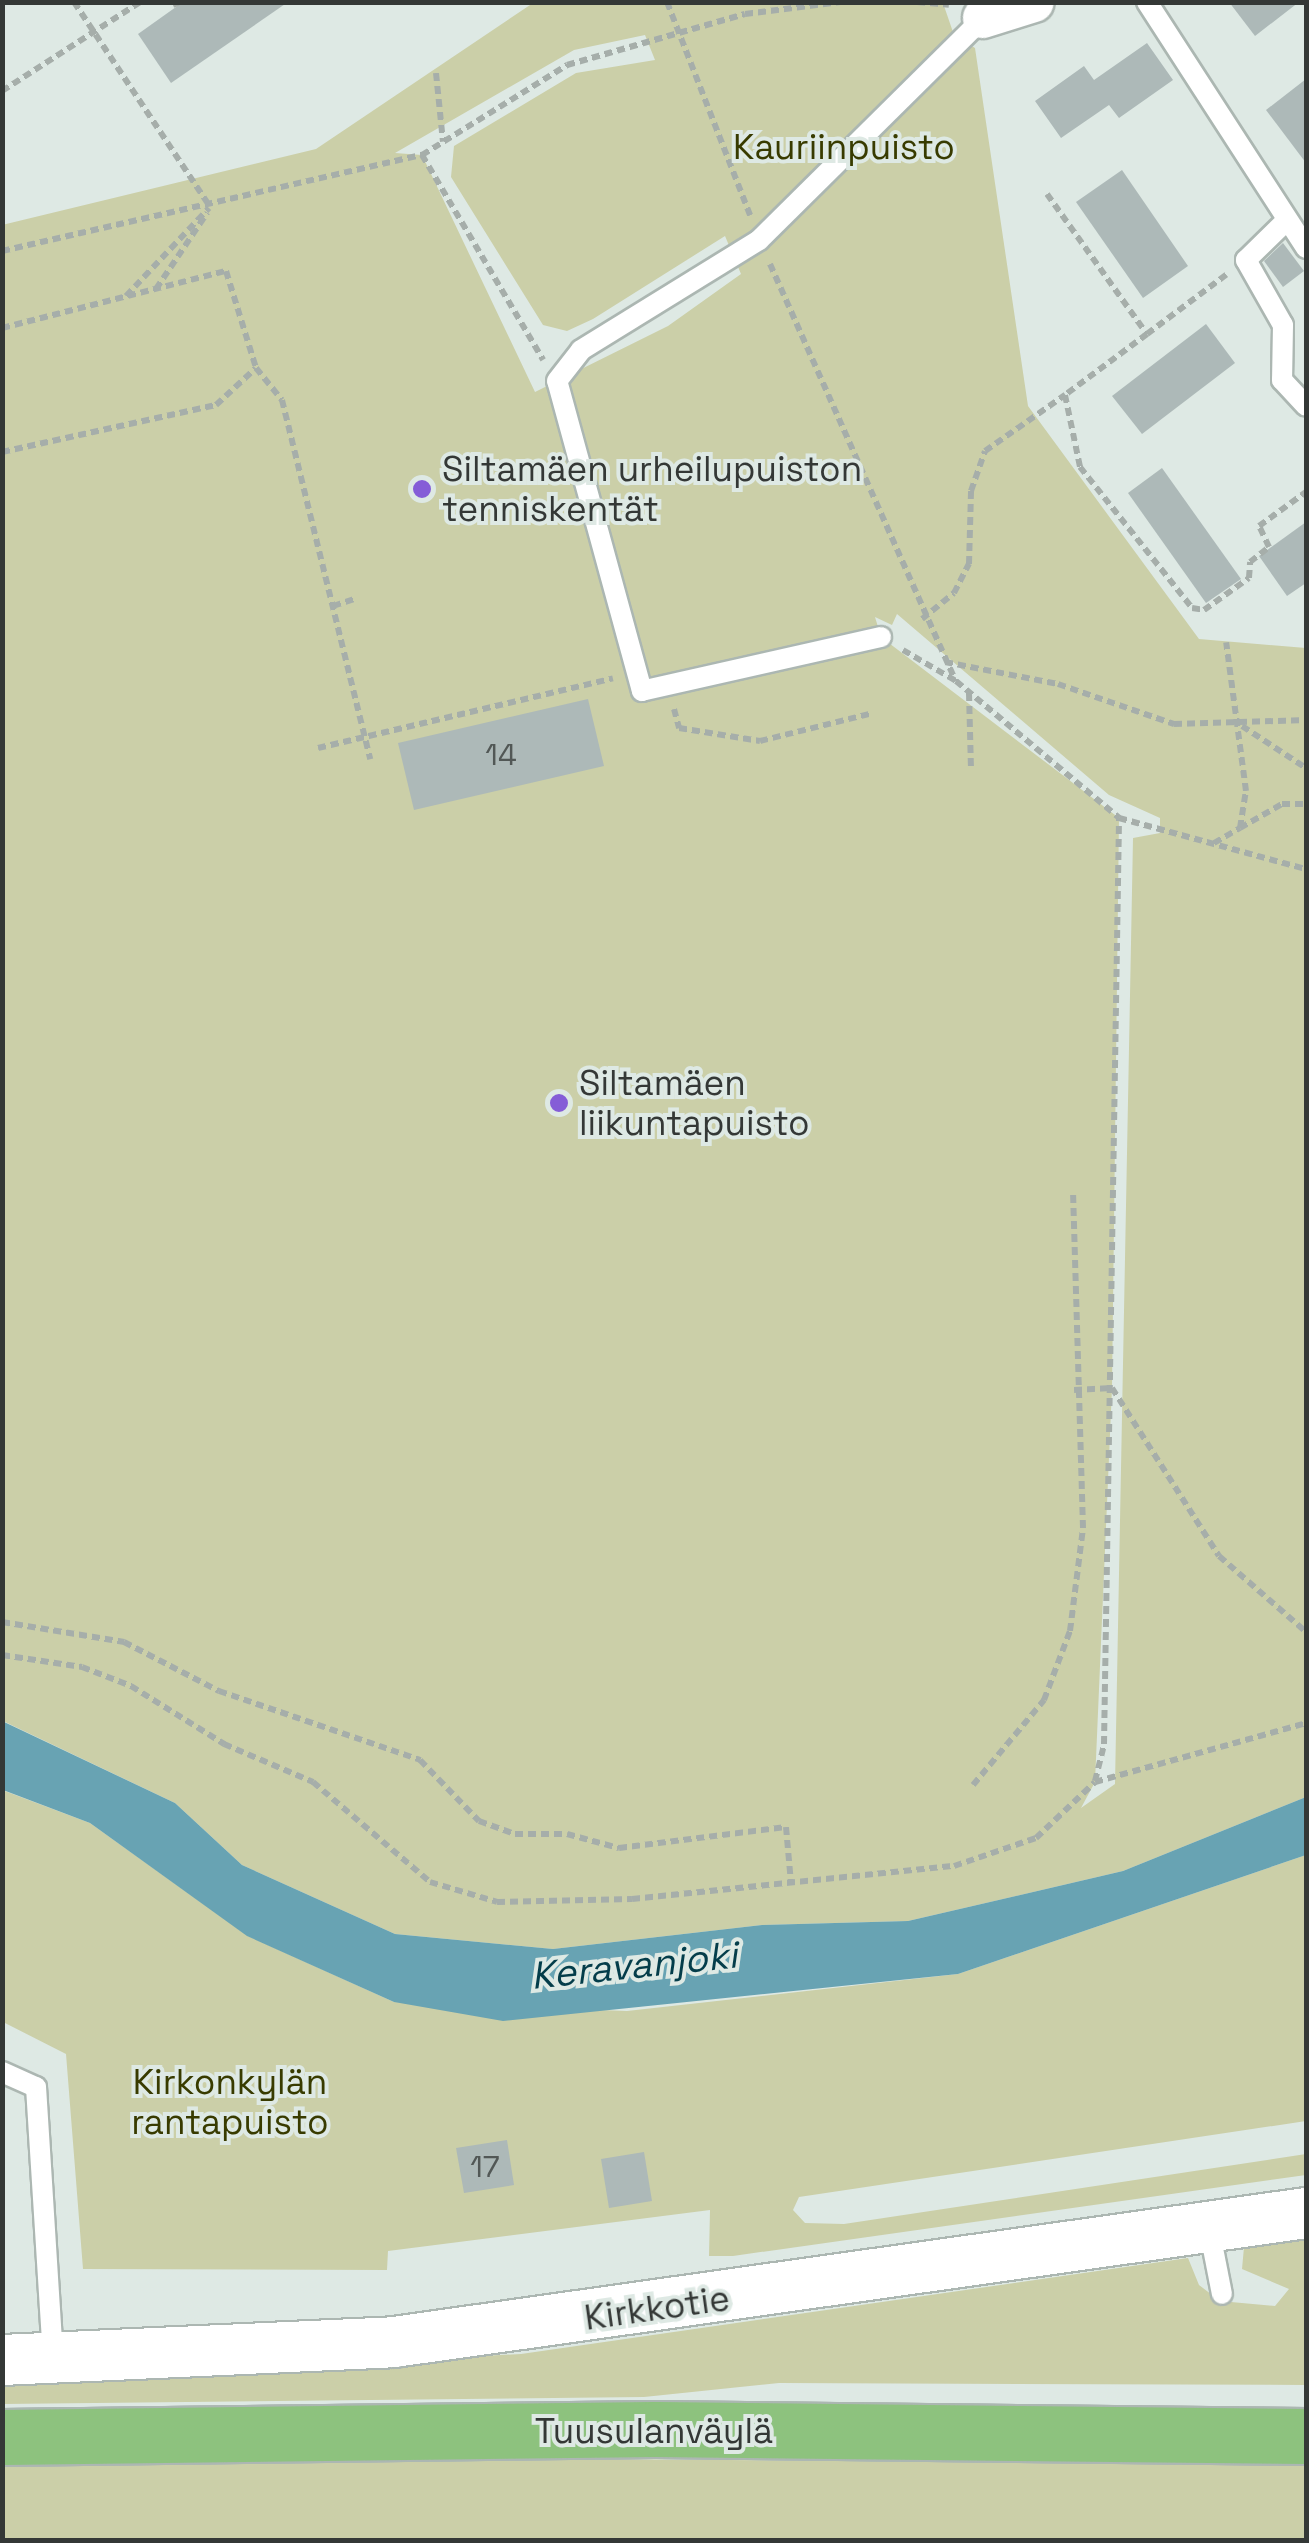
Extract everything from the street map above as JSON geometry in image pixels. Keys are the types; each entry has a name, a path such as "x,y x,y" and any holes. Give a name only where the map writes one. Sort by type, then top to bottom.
{"highway":[{"name":"Tuusulanväylä","path":"2,2437 1306,2436"}],"street":[{"path":"983,18 1034,2"},
{"name":"Kirkkotie","path":"2,2360 394,2342 1306,2213"}],"lane":[{"path":"1147,2 1306,248"},
{"path":"880,636 642,690 557,381 581,350 628,327 760,240 983,18"},
{"path":"1286,220 1246,260 1283,325 1282,380 1306,406"},
{"path":"2,2072 36,2087 53,2358"},
{"path":"1209,2228 1222,2294"}],"path":[{"path":"74,2 210,207"},
{"path":"2,92 140,2"},
{"path":"667,2 683,30 760,240 922,619 956,681"},
{"path":"2,251 210,207 422,155 566,65 683,30 842,2"},
{"path":"436,73 443,142"},
{"path":"422,155 557,381"},
{"path":"1047,194 1147,334"},
{"path":"154,290 210,207"},
{"path":"123,299 210,207"},
{"path":"922,619 954,593 969,564 971,491 985,451 1246,260"},
{"path":"2,328 226,272 256,368 282,400 370,759"},
{"path":"2,452 216,405 256,368"},
{"path":"1065,395 1080,468 1192,608 1248,578 1250,562 1270,547 1260,526 1306,492"},
{"path":"333,606 354,599"},
{"path":"880,636 956,681 1118,818 1306,870"},
{"path":"1226,642 1241,726 1240,828"},
{"path":"944,662 1039,679 1174,724 1241,726 1306,720"},
{"path":"318,748 637,671"},
{"path":"667,685 679,728 715,738 760,741 873,713"},
{"path":"969,692 971,768"},
{"path":"1241,726 1306,768"},
{"path":"1213,843 1282,804 1306,804"},
{"path":"1095,1782 1112,1388 1118,818"},
{"path":"973,1785 1044,1700 1070,1632 1083,1528 1074,1390 1073,1191"},
{"path":"1074,1390 1112,1388"},
{"path":"1112,1388 1219,1556 1306,1632"},
{"path":"2,1622 124,1642 219,1691 420,1760 478,1821 515,1834 566,1834 620,1848 786,1827 791,1883"},
{"path":"2,1655 82,1667 131,1686 224,1744 313,1782 459,1898 632,1899 791,1883 1001,1854 1064,1819 1095,1782 1306,1723"}],"green space":[{"name":"Siltamäen liikuntapuisto","path":"533,3 943,3 954,35 975,48 1028,406 1199,639 1306,648 1306,1797 1123,1871 908,1921 762,1925 553,1949 395,1934 242,1865 175,1803 3,1721 2,225 316,149","holes":["645,35 655,60 576,73 454,146 451,177 543,325 567,331 593,319 725,236 741,274 668,326 535,392 422,155 395,153 574,50","897,614 1109,795 1160,818 1160,833 1133,838 1115,1784 1081,1808 1095,1782 1112,1388 1119,818 881,637 875,617 892,625"]},
{"name":"Kirkonkylän rantapuisto","path":"2,1790 90,1823 248,1936 394,2002 627,2011 958,1974 1306,1855 1306,2121 799,2197 793,2210 805,2223 844,2224 1306,2154 1306,2175 733,2256 709,2256 710,2210 388,2251 387,2270 83,2269 66,2054 3,2022"},
{"path":"1306,2232 1306,2385 779,2383 644,2397 3,2404 2,2380 521,2354 1188,2258 1199,2285 1220,2301 1275,2306 1289,2289 1242,2269 1244,2247"},
{"path":"429,2458 1306,2464 1306,2540 3,2540 2,2463"}],"water":[{"name":"Keravanjoki","path":"2,1721 175,1803 242,1865 395,1934 553,1949 762,1925 908,1921 1123,1871 1306,1797 1306,1855 958,1974 503,2021 394,2002 247,1936 90,1823 3,1790"}],"building":[{"path":"183,2 288,2 171,83 138,34"},
{"path":"1229,2 1299,2 1255,36"},
{"path":"1147,43 1173,80 1119,118 1109,105 1061,138 1035,101 1084,66 1094,80"},
{"path":"1306,79 1306,163 1266,110"},
{"path":"1122,170 1188,266 1143,298 1076,202"},
{"path":"1283,243 1304,271 1283,287 1264,261"},
{"path":"1206,324 1235,363 1142,434 1112,396"},
{"path":"1162,468 1241,579 1206,603 1128,493"},
{"path":"1306,522 1306,583 1287,596 1259,556"},
{"path":"588,699 604,766 414,810 398,743"},
{"path":"507,2140 514,2185 464,2193 456,2148"},
{"path":"644,2152 652,2201 609,2208 601,2159"}],"place":[{"name":"Siltamäen urheilupuiston tenniskentät","path":"422,489"},
{"name":"Siltamäen liikuntapuisto","path":"559,1103"}],"park label":[{"name":"Kauriinpuisto","path":"844,147"}]}
